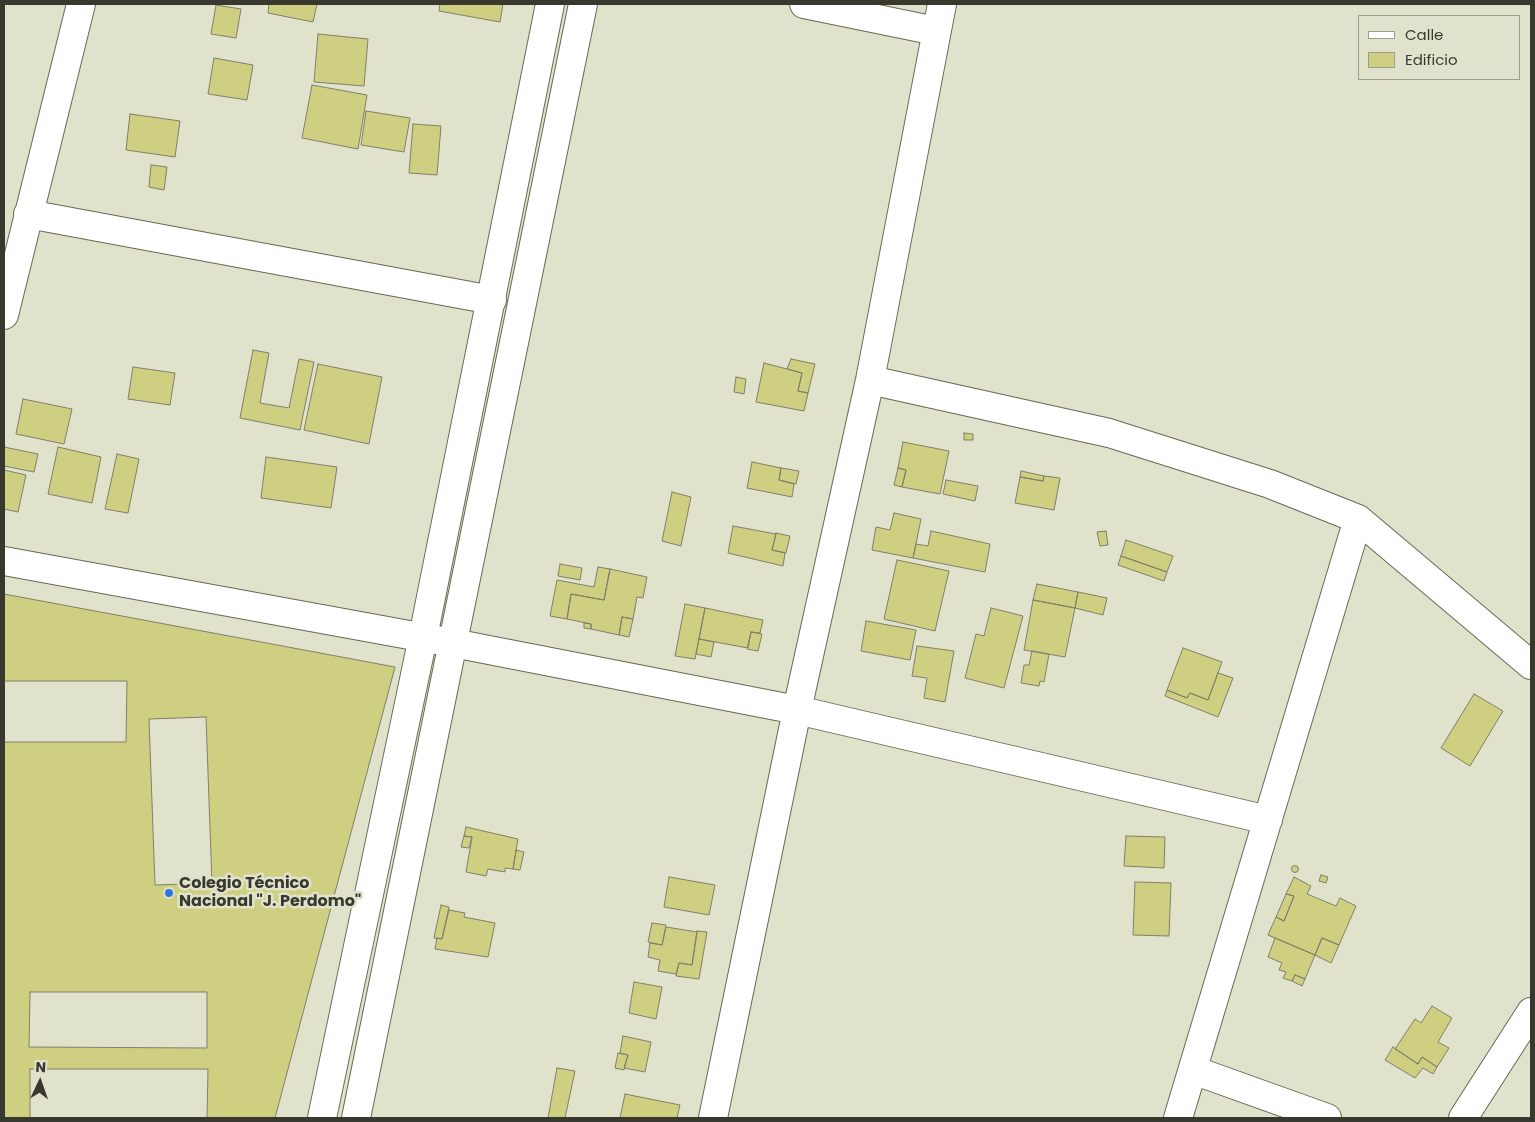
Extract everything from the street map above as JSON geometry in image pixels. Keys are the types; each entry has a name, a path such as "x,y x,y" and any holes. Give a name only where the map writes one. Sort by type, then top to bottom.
{"street":[{"path":"4,315 81,4"},
{"path":"322,1118 423,638 550,4"},
{"path":"356,1118 583,4"},
{"path":"804,4 936,31"},
{"path":"713,1118 797,710 870,380 942,4"},
{"path":"28,214 492,300"},
{"path":"870,380 1109,433 1270,484 1358,518 1531,665"},
{"path":"1178,1118 1358,518"},
{"path":"4,562 453,643 797,710 1268,820"},
{"path":"1463,1118 1531,1012"},
{"path":"1193,1070 1327,1118"}],"building":[{"path":"269,4 317,4 313,22 268,13"},
{"path":"440,4 503,4 500,22 439,11"},
{"path":"216,5 241,9 236,38 211,34"},
{"path":"318,34 368,39 364,86 314,82"},
{"path":"214,58 253,65 247,100 208,94"},
{"path":"312,85 367,95 358,149 302,138"},
{"path":"366,111 410,118 404,152 361,145"},
{"path":"130,114 180,121 175,157 126,150"},
{"path":"413,124 441,126 437,175 409,173"},
{"path":"151,165 167,167 164,190 149,187"},
{"path":"253,350 269,353 260,403 289,408 299,359 314,362 300,430 240,418"},
{"path":"791,359 815,364 808,393 798,391 802,373 787,369"},
{"path":"764,363 802,373 798,391 808,393 804,411 756,402"},
{"path":"318,364 382,377 369,444 304,430"},
{"path":"133,367 175,373 170,405 128,399"},
{"path":"736,377 746,379 744,394 734,392"},
{"path":"23,399 72,409 64,444 16,434"},
{"path":"964,433 973,434 973,440 964,440"},
{"path":"903,442 949,451 940,494 902,487 906,470 898,468"},
{"path":"4,447 38,454 34,472 4,466"},
{"path":"58,447 101,457 92,503 48,494"},
{"path":"117,454 139,459 128,513 105,509"},
{"path":"266,457 337,467 331,508 261,498"},
{"path":"752,462 781,468 779,480 794,484 792,497 747,488"},
{"path":"781,468 799,471 796,484 779,480"},
{"path":"898,468 906,470 902,487 894,485"},
{"path":"4,470 26,475 18,512 4,509"},
{"path":"1021,471 1044,476 1043,481 1020,477"},
{"path":"1044,476 1060,478 1054,510 1015,503 1020,477 1043,481"},
{"path":"946,480 978,486 975,501 943,494"},
{"path":"672,492 691,497 681,546 662,541"},
{"path":"894,513 921,519 913,558 872,550 876,527 890,530"},
{"path":"733,526 776,534 772,550 785,553 783,566 728,553"},
{"path":"931,531 990,544 985,572 913,558 916,544 928,546"},
{"path":"1106,531 1108,545 1100,546 1097,532"},
{"path":"776,533 790,536 786,553 772,550"},
{"path":"1126,540 1173,556 1167,572 1121,556"},
{"path":"1121,556 1167,572 1164,581 1118,565"},
{"path":"897,560 949,571 935,631 884,619"},
{"path":"560,564 582,568 580,580 558,576"},
{"path":"598,567 610,569 604,600 571,594 567,619 550,616 557,580 594,587"},
{"path":"610,569 647,577 643,598 637,597 633,619 622,617 619,635 591,629 591,624 567,619 571,594 604,600"},
{"path":"1037,584 1078,592 1075,608 1033,600"},
{"path":"1078,592 1107,598 1103,615 1075,608"},
{"name":"Colegio Técnico Nacional \"J. Perdomo\"","path":"4,594 395,667 275,1118 4,1118"},
{"path":"1033,600 1075,608 1065,657 1024,650"},
{"path":"685,604 705,608 695,659 675,656"},
{"path":"705,608 763,620 760,633 751,632 748,648 699,639"},
{"path":"991,608 1023,616 1004,688 965,678 976,634 984,636"},
{"path":"622,617 633,619 629,637 619,635"},
{"path":"866,621 916,630 910,660 861,651"},
{"path":"584,623 591,624 591,629 584,628"},
{"path":"751,632 762,634 758,651 747,649"},
{"path":"699,639 714,642 711,657 696,654"},
{"path":"917,646 954,651 945,702 924,698 927,678 912,676"},
{"path":"1183,648 1222,662 1208,700 1190,693 1187,698 1167,690"},
{"path":"1032,651 1049,654 1044,682 1040,681 1039,686 1021,683 1024,665 1029,665"},
{"path":"1218,673 1233,678 1218,717 1165,696 1167,690 1187,698 1190,693 1208,700"},
{"path":"4,681 127,681 126,742 4,742"},
{"path":"1474,694 1503,711 1470,766 1441,748"},
{"path":"206,717 212,883 155,885 149,719"},
{"path":"466,827 518,839 513,869 505,868 505,872 488,869 486,876 466,872 472,837 464,836"},
{"path":"464,836 472,837 469,848 461,847"},
{"path":"1126,836 1165,837 1164,868 1124,866"},
{"path":"516,850 524,852 520,870 513,869"},
{"path":"1295,865 1299,869 1295,873 1291,869"},
{"path":"1321,875 1328,877 1326,883 1319,881"},
{"path":"669,877 715,885 709,915 664,907"},
{"path":"1294,877 1311,886 1307,894 1336,906 1340,898 1356,906 1339,945 1322,938 1315,955 1268,935 1276,917 1284,921 1294,896 1286,894"},
{"path":"1135,882 1171,883 1169,936 1133,935"},
{"path":"1286,894 1294,896 1284,921 1276,917"},
{"path":"441,905 449,907 442,939 434,938"},
{"path":"449,910 465,913 464,917 495,923 488,957 435,949 437,938 442,939"},
{"path":"652,923 666,925 662,945 648,942"},
{"path":"666,927 697,932 692,965 679,963 676,974 658,971 660,960 648,957 650,943 662,945"},
{"path":"697,931 707,932 699,979 676,976 679,963 692,965"},
{"path":"1275,938 1315,955 1305,979 1295,975 1292,981 1283,978 1286,972 1279,970 1282,963 1268,957"},
{"path":"1322,938 1339,945 1331,963 1315,955"},
{"path":"1295,975 1305,979 1302,986 1292,981"},
{"path":"634,982 662,987 656,1019 629,1013"},
{"path":"30,992 207,992 207,1048 29,1047"},
{"path":"1432,1006 1452,1018 1438,1042 1449,1048 1437,1067 1422,1057 1418,1064 1395,1049 1415,1019 1421,1023"},
{"path":"623,1036 651,1042 645,1072 624,1068 628,1055 620,1053"},
{"path":"1393,1047 1418,1064 1422,1057 1437,1067 1433,1074 1423,1068 1415,1078 1385,1060"},
{"path":"618,1053 628,1055 624,1070 615,1068"},
{"path":"557,1068 575,1071 565,1118 548,1118"},
{"path":"30,1069 208,1069 207,1118 30,1118"},
{"path":"625,1094 680,1105 677,1118 620,1118"}],"place":[{"name":"Colegio Técnico Nacional \"J. Perdomo\"","path":"169,893"}]}
